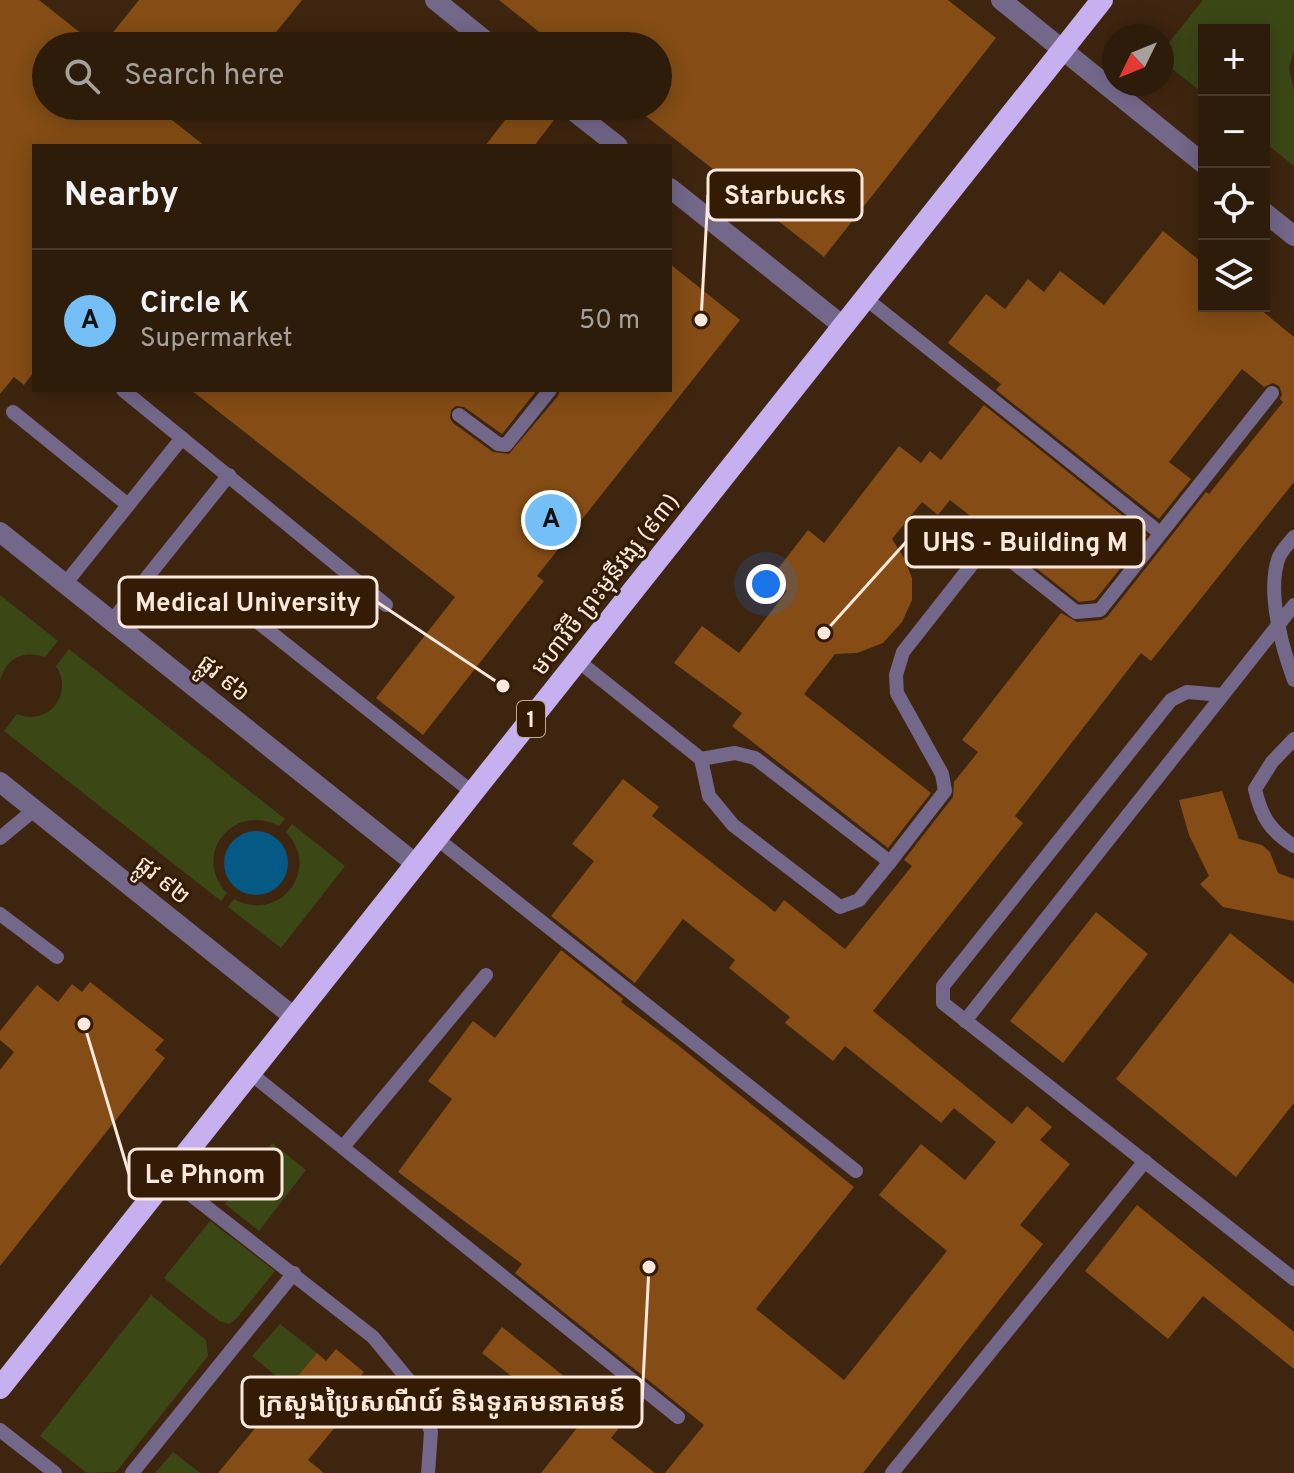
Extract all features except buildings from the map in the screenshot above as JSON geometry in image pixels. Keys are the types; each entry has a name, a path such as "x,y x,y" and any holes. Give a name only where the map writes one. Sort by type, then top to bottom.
{"highway":[{"name":"មហាវិថី ព្រះមុនីវង្ស (៩៣)","path":"0,1388 1102,0"}],"street":[{"path":"435,0 475,32"},
{"path":"1001,0 1198,159"},
{"path":"585,120 615,144"},
{"path":"672,190 843,326"},
{"path":"1270,217 1294,236"},
{"name":"ផ្លូវ ៩៦","path":"0,532 416,864"},
{"name":"ផ្លូវ ៩២","path":"0,782 294,1017"}],"lane":[{"path":"865,298 1160,533"},
{"path":"125,392 386,605"},
{"path":"459,415 498,444 506,445 548,392"},
{"path":"577,660 701,759 709,796 733,825 840,907 859,900 945,791 942,774 897,693 896,675 903,652 977,558 1000,552 1076,612 1100,610 1272,393"},
{"path":"13,412 128,505"},
{"path":"65,584 182,438"},
{"path":"112,621 229,475"},
{"path":"1294,537 1279,554 1274,574 1278,625 1294,680"},
{"path":"211,585 472,792"},
{"path":"965,1021 1294,605"},
{"path":"1222,695 1187,692 1171,700 943,986 943,1003 1294,1279"},
{"path":"1294,739 1272,762 1255,789 1260,811 1274,834 1294,846"},
{"path":"701,759 735,753 755,758 890,862"},
{"path":"0,838 34,810"},
{"path":"436,838 856,1171"},
{"path":"0,914 57,957"},
{"path":"343,1147 486,975"},
{"path":"250,1073 678,1417"},
{"path":"892,1473 1145,1161"},
{"path":"168,1177 373,1337 416,1389 431,1432 428,1473"},
{"path":"132,1473 294,1273"},
{"path":"0,1430 55,1473"}],"green space":[{"path":"1203,0 1294,0 1294,50 1289,68 1294,91 1294,166 1270,147 1270,24 1198,24 1198,89 1174,70 1174,36"},
{"path":"0,595 58,641 45,657 23,655 11,661 0,681"},
{"path":"69,649 285,819 279,826 262,820 246,821 222,836 213,863 217,878 227,893 221,901 4,731 17,714 39,716 55,705 62,687 56,666"},
{"path":"292,824 345,866 281,948 228,907 234,899 251,905 266,904 280,899 290,889 297,876 299,862 296,847 286,832"},
{"path":"272,1143 306,1170 259,1231 225,1204"},
{"path":"210,1221 275,1271 229,1324 219,1321 164,1278"},
{"path":"151,1295 206,1340 208,1356 116,1472 87,1473 40,1436"},
{"path":"280,1324 317,1353 289,1387 252,1356"},
{"path":"173,1452 200,1473 155,1473"}],"water":[{"path":"256,831 274,837 282,845 288,863 282,881 274,889 256,895 238,889 230,881 224,863 230,845 238,837"}],"place":[{"name":"Starbucks","path":"701,320"},
{"name":"Circle K","path":"551,520"},
{"name":"UHS - Building M","path":"824,633"},
{"name":"Medical University","path":"503,686"},
{"name":"Le Phnom","path":"84,1024"},
{"name":"ក្រសួងប្រៃសណីយ៍ និងទូរគមនាគមន៍","path":"649,1267"}]}
